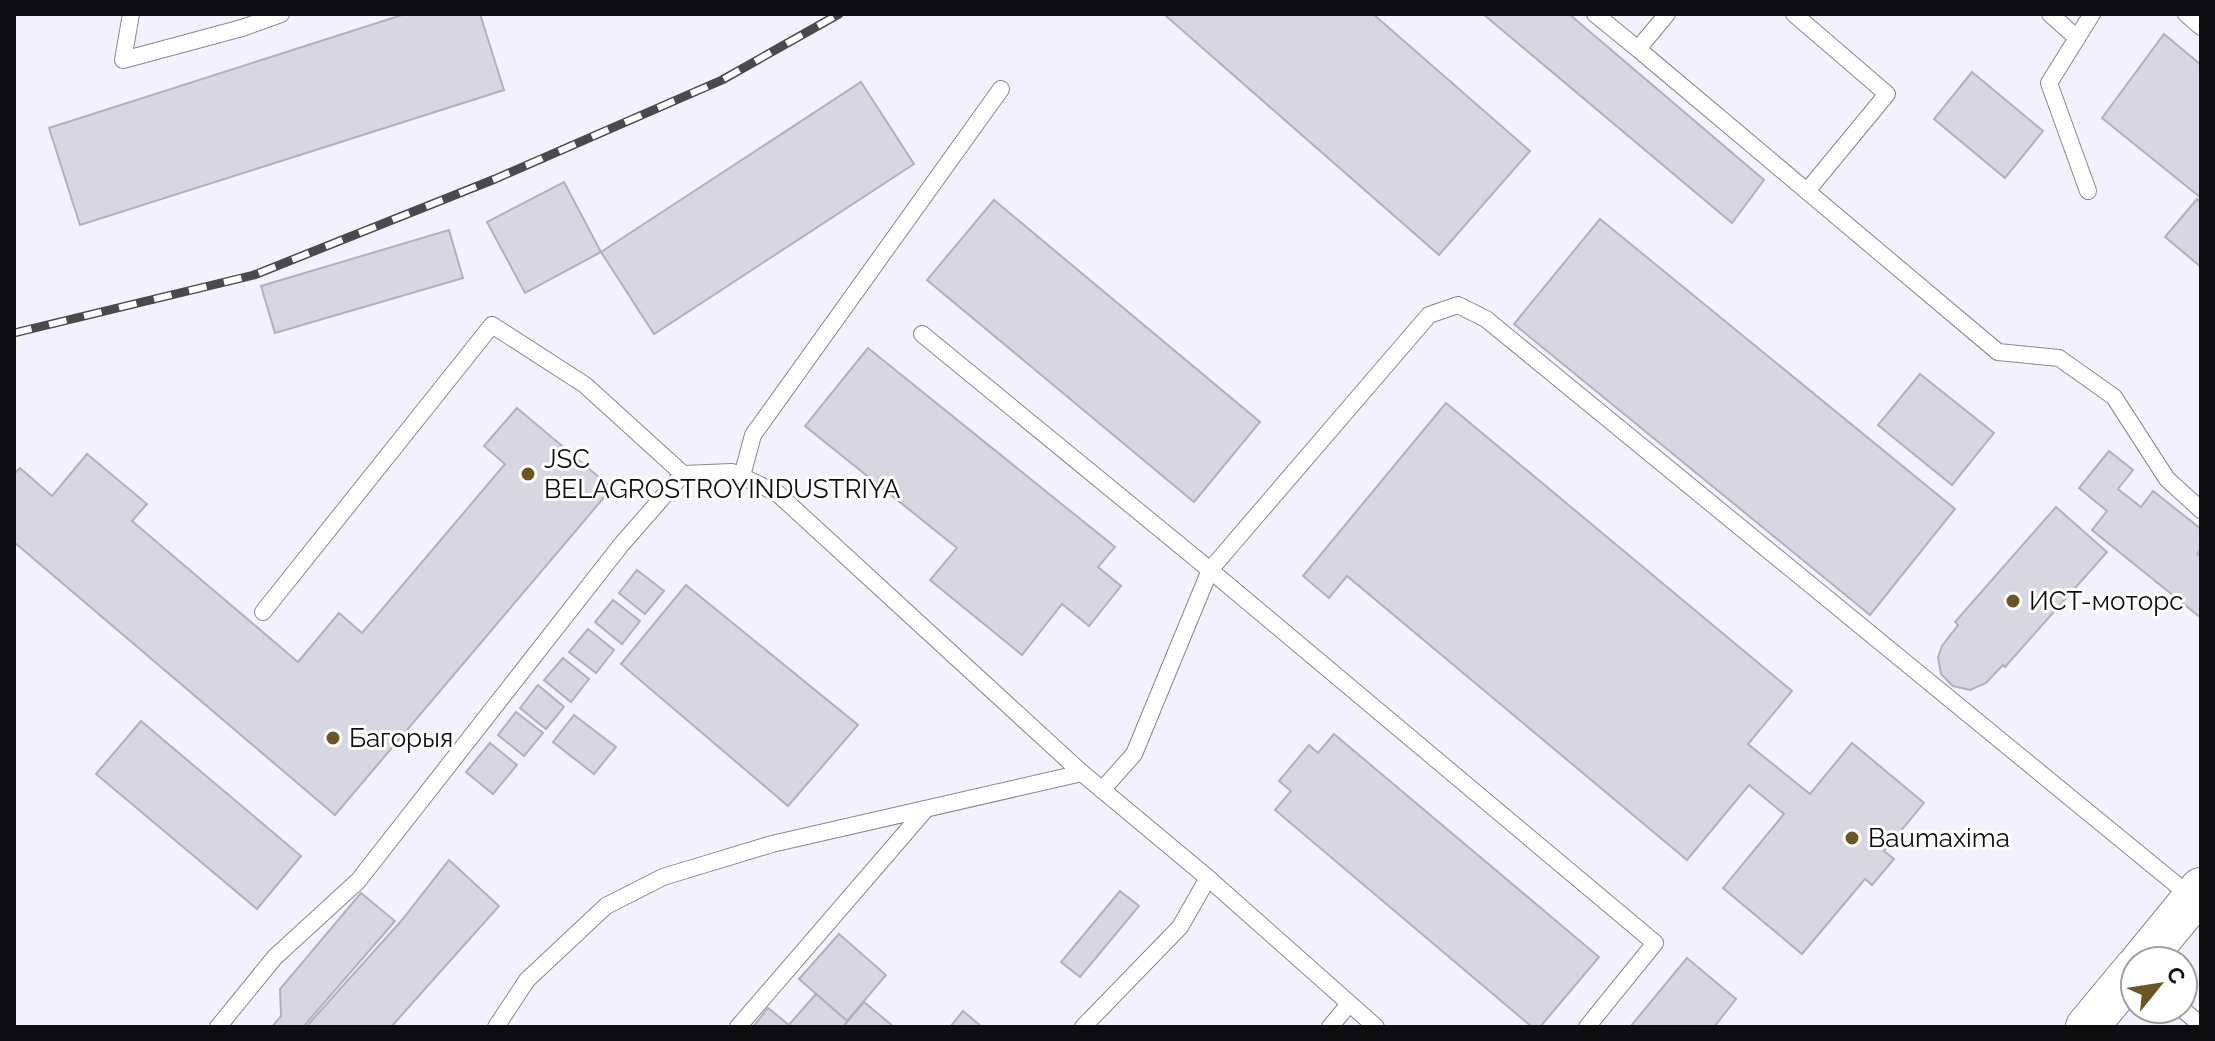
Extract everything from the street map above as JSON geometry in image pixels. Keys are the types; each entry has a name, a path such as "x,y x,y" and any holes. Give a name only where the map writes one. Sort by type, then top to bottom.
{"street":[{"path":"2156,945 2199,898"},
{"path":"2087,1027 2119,989"}],"lane":[{"path":"131,14 123,60 242,28 281,14"},
{"path":"1595,14 1998,352 2059,358 2114,397 2167,479 2201,510"},
{"path":"1638,49 1667,14"},
{"path":"1794,14 1887,94 1807,191"},
{"path":"2050,14 2077,38"},
{"path":"2088,191 2049,83 2092,14"},
{"path":"2186,14 2201,27"},
{"path":"742,476 753,435 1001,89"},
{"path":"1102,790 1134,754 1210,570 1429,315 1458,305 1486,319 2199,898"},
{"path":"263,612 492,325 585,385 683,474 732,472 777,493 1082,773 1208,878 1376,1027"},
{"path":"922,334 1210,570 1655,943 1587,1027"},
{"path":"218,1027 275,957 358,881 621,545 683,474"},
{"path":"496,1027 527,980 606,906 663,877 772,844 1082,773"},
{"path":"738,1027 926,809"},
{"path":"1083,1027 1180,927 1208,878"},
{"path":"1330,1027 1349,1004"}],"building":[{"path":"405,14 480,14 504,90 80,225 49,128"},
{"path":"1373,14 1530,151 1439,255 1166,16"},
{"path":"1483,14 1569,14 1764,180 1732,223"},
{"path":"2164,34 2201,65 2201,198 2102,118"},
{"path":"1972,72 2043,131 2005,178 1934,119"},
{"path":"861,82 914,164 654,334 601,252"},
{"path":"564,182 601,252 525,293 487,222"},
{"path":"2197,199 2201,203 2201,267 2165,237"},
{"path":"994,200 1260,422 1194,502 927,280"},
{"path":"1600,219 1955,509 1870,615 1514,324"},
{"path":"449,230 463,278 275,333 261,286"},
{"path":"868,348 1115,547 1098,567 1121,586 1089,626 1062,604 1022,655 930,580 957,548 805,426"},
{"path":"1920,374 1994,433 1952,485 1878,425"},
{"path":"1446,403 1792,691 1748,744 1810,794 1852,743 1924,803 1884,851 1894,859 1872,885 1865,879 1802,954 1723,888 1784,814 1749,785 1687,860 1347,576 1329,598 1303,576"},
{"path":"517,408 612,488 335,815 14,542 14,474 20,468 52,496 87,454 147,504 132,521 298,662 339,613 362,633 505,464 484,446"},
{"path":"2109,451 2133,470 2118,489 2141,507 2153,491 2201,529 2201,548 2197,554 2201,557 2201,618 2092,530 2107,511 2079,488"},
{"path":"2056,507 2107,552 2005,667 2003,665 1986,683 1970,690 1953,686 1941,674 1938,657 1942,646 1958,625 1955,622"},
{"path":"637,570 664,591 645,614 619,593"},
{"path":"686,585 858,725 788,806 621,664"},
{"path":"613,600 640,621 622,644 595,622"},
{"path":"588,629 614,650 596,673 569,652"},
{"path":"563,658 589,679 571,702 544,680"},
{"path":"538,685 564,707 546,729 520,708"},
{"path":"516,712 543,733 524,756 498,735"},
{"path":"574,715 616,747 594,774 553,742"},
{"path":"141,721 301,856 257,909 96,774"},
{"path":"1334,734 1599,957 1540,1027 1532,1027 1275,810 1291,791 1279,781 1309,745 1318,753"},
{"path":"490,743 517,765 493,794 466,772"},
{"path":"449,860 499,906 391,1027 306,1027 402,920"},
{"path":"1120,891 1139,906 1080,977 1061,962"},
{"path":"361,893 395,921 303,1027 272,1027 281,1016 280,989"},
{"path":"839,934 886,975 847,1021 799,979"},
{"path":"1687,958 1736,999 1714,1027 1630,1027"},
{"path":"816,994 847,1021 843,1027 787,1027"},
{"path":"864,1002 894,1027 843,1027"},
{"path":"768,1008 789,1025 753,1027"},
{"path":"963,1011 982,1027 950,1027"}],"railway":[{"path":"14,333 254,275 495,179 722,80 839,14"}],"place":[{"name":"JSC BELAGROSTROYINDUSTRIYA","path":"528,474"},
{"name":"ИСТ-моторс","path":"2013,601"},
{"name":"Багорыя","path":"333,738"},
{"name":"Baumaxima","path":"1852,838"}]}
